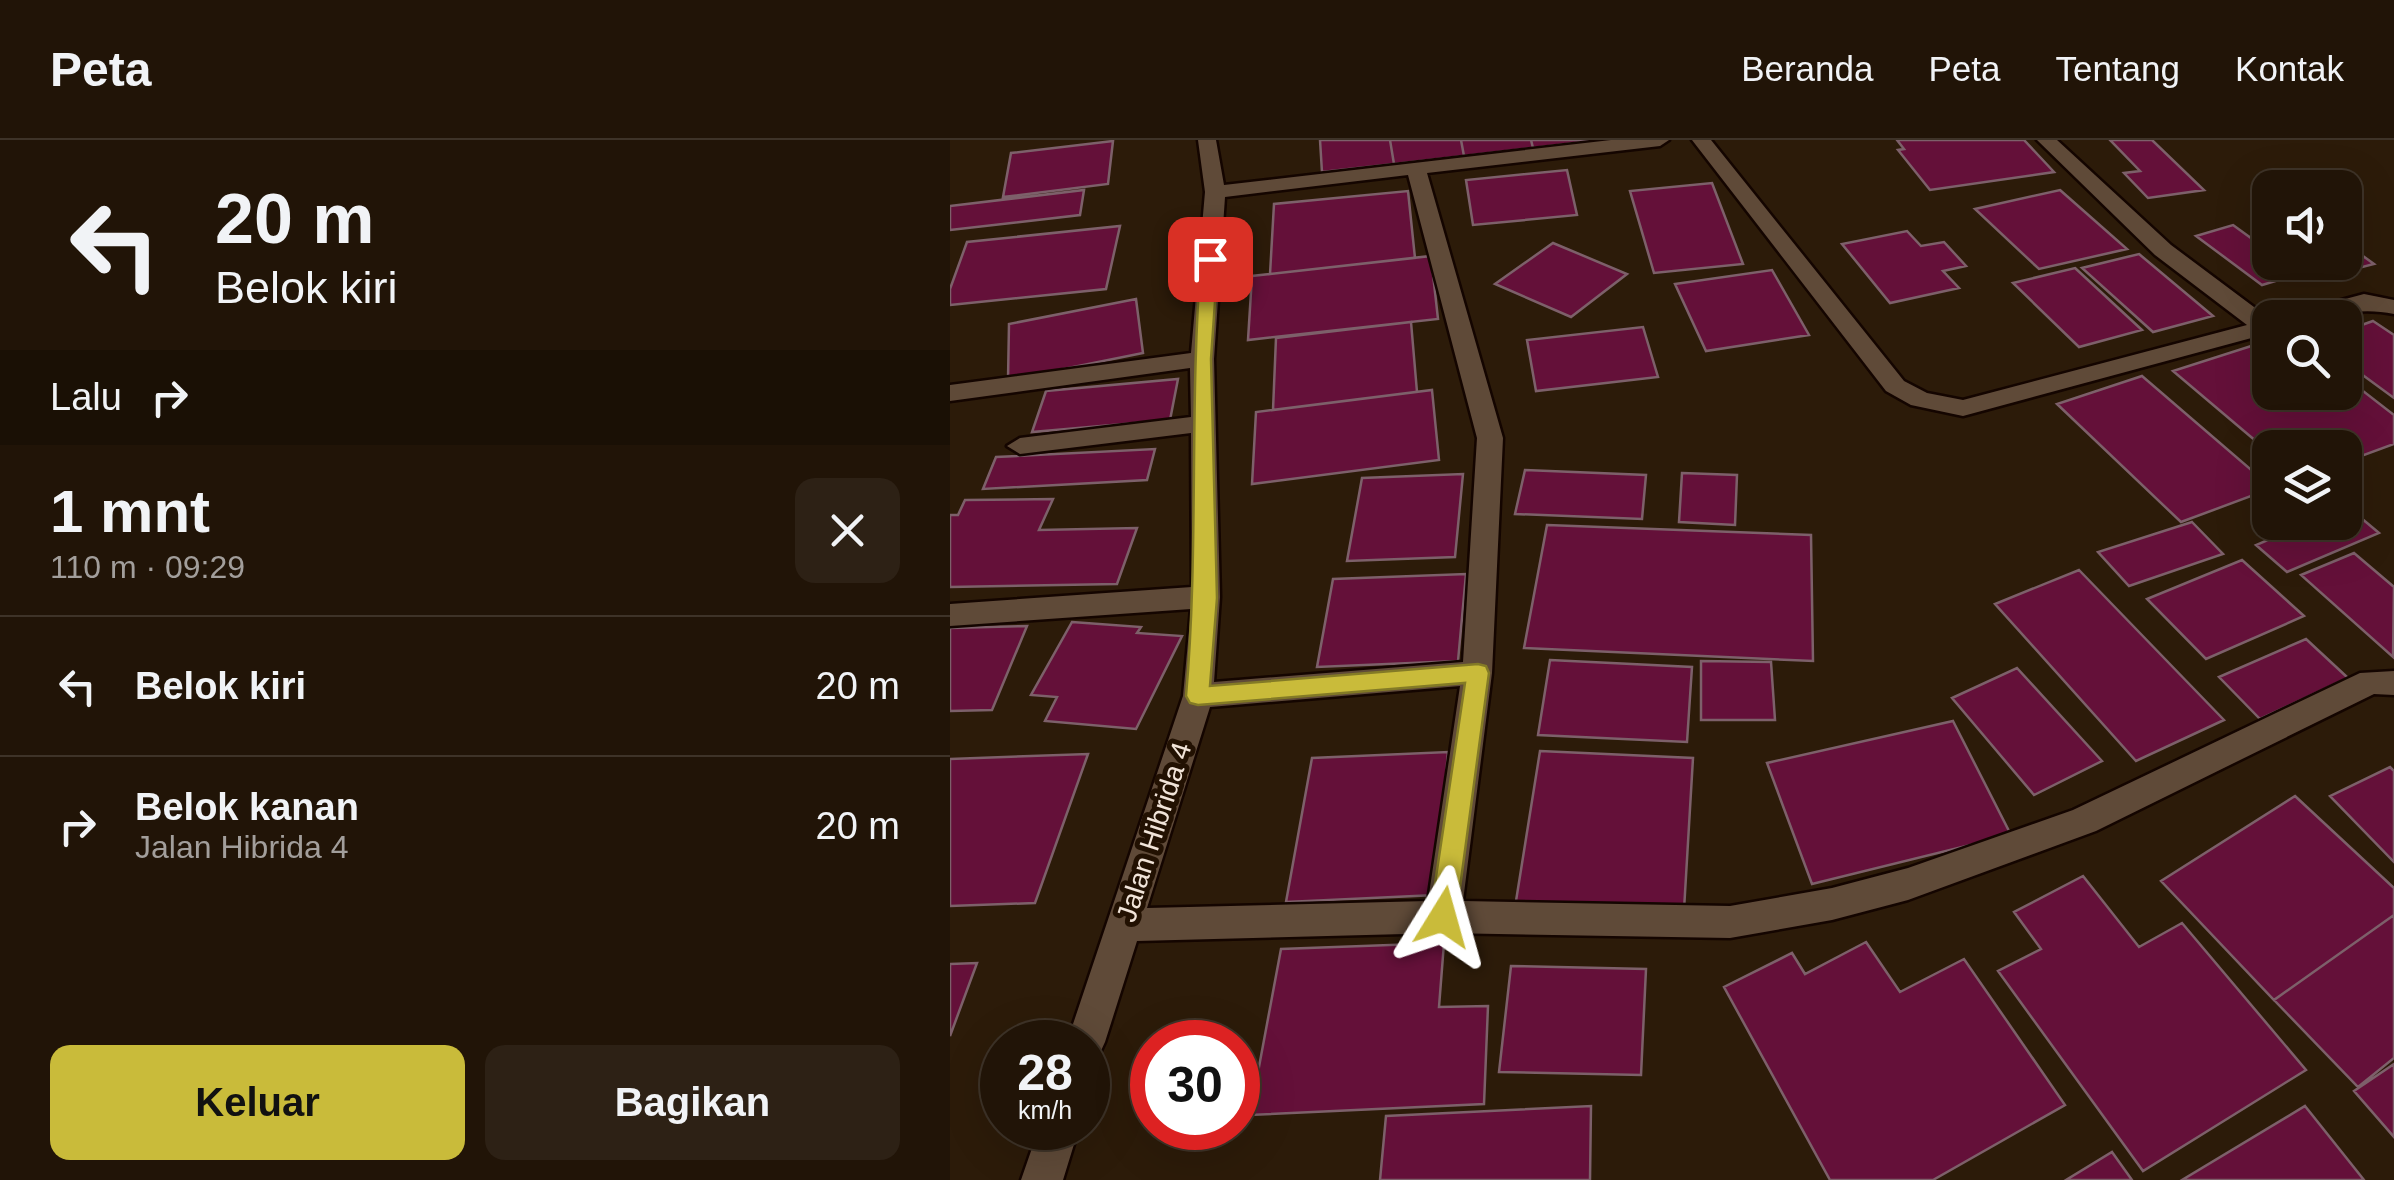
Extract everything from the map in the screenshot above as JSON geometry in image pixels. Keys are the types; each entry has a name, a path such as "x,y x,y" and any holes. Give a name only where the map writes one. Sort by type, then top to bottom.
{"street":[{"name":"Jalan Hibrida 4","path":"1093,1020 1198,696 1206,598 1202,359 1215,192 1207,140"},
{"path":"1215,192 1660,140"},
{"path":"1701,140 1895,386 1920,400 1963,408 2252,331"},
{"path":"2046,140 2163,250 2252,315"},
{"path":"1417,171 1490,438 1478,673 1443,917"},
{"path":"2362,302 2394,306"},
{"path":"950,393 1202,359"},
{"path":"1020,446 1202,424"},
{"path":"950,615 1206,598"},
{"path":"1198,696 1478,673"},
{"path":"1124,925 1443,917 1730,922 1832,904 1908,884 2084,821 2371,682 2394,683"},
{"path":"1042,1180 1052,1150"}],"building":[{"path":"1320,140 1390,140 1394,164 1322,172"},
{"path":"1390,140 1461,140 1464,156 1394,164"},
{"path":"1461,140 1531,140 1533,148 1464,156"},
{"path":"1531,140 1601,140 1533,148"},
{"path":"1897,140 2024,140 2054,172 1930,190 1898,150 1904,149"},
{"path":"2110,140 2152,140 2204,190 2148,198 2124,173 2140,171"},
{"path":"1113,141 1108,184 1003,197 1011,153"},
{"path":"1567,170 1577,215 1473,225 1466,180"},
{"path":"1712,183 1743,264 1654,273 1630,191"},
{"path":"1084,190 1080,215 950,230 950,206"},
{"path":"2060,190 2127,249 2039,269 1975,209"},
{"path":"1408,191 1415,258 1270,274 1274,204"},
{"path":"2233,225 2252,239 2252,278 2196,236"},
{"path":"1120,226 1106,289 950,305 950,289 967,242"},
{"path":"1907,231 1921,246 1944,242 1966,266 1943,271 1959,288 1890,303 1842,244"},
{"path":"1553,243 1627,274 1571,317 1495,284"},
{"path":"2139,254 2213,316 2153,332 2082,268"},
{"path":"2362,255 2374,264 2362,267"},
{"path":"1431,256 1438,319 1248,340 1252,276"},
{"path":"2075,268 2142,330 2079,347 2013,283"},
{"path":"1772,270 1809,335 1706,351 1675,284"},
{"path":"1136,299 1143,353 1008,380 1009,324"},
{"path":"2373,321 2394,335 2394,398 2362,374 2362,325"},
{"path":"1411,322 1417,392 1273,410 1276,338"},
{"path":"1643,327 1658,377 1536,391 1527,340"},
{"path":"2252,346 2252,410 2362,410 2362,390 2394,415 2394,444 2362,456 2362,430 2252,430 2252,438 2173,371"},
{"path":"2142,376 2252,471 2252,496 2181,522 2057,404"},
{"path":"1178,379 1170,420 1032,432 1046,391"},
{"path":"1432,390 1439,460 1252,484 1256,412"},
{"path":"1155,449 1147,480 983,489 996,457"},
{"path":"1525,470 1646,475 1642,519 1515,514"},
{"path":"1682,473 1737,475 1735,525 1679,522"},
{"path":"1463,474 1455,557 1347,561 1362,478"},
{"path":"1053,499 1039,530 1137,528 1117,584 950,587 950,515 958,515 965,500"},
{"path":"2362,519 2379,533 2287,572 2256,545 2268,540 2362,540"},
{"path":"2192,522 2223,554 2129,586 2098,552"},
{"path":"1547,525 1811,535 1813,661 1524,648"},
{"path":"2354,553 2394,587 2393,657 2301,575"},
{"path":"2242,560 2304,616 2206,659 2147,599"},
{"path":"2079,570 2224,720 2136,761 1995,604"},
{"path":"1466,574 1458,661 1317,667 1333,579"},
{"path":"1072,622 1141,627 1137,633 1182,636 1136,729 1045,721 1057,697 1031,695"},
{"path":"1027,626 992,710 950,711 950,628"},
{"path":"2306,639 2348,678 2260,719 2219,677"},
{"path":"1550,660 1692,667 1687,742 1538,735"},
{"path":"1701,661 1771,662 1775,720 1701,720"},
{"path":"2017,668 2102,761 2034,795 1952,698"},
{"path":"1953,721 2011,835 1812,884 1767,763"},
{"path":"1540,751 1693,758 1684,910 1516,901"},
{"path":"1448,752 1436,895 1286,902 1312,758"},
{"path":"1088,754 1035,903 950,906 950,759"},
{"path":"2390,767 2394,771 2394,862 2330,796"},
{"path":"2295,796 2394,888 2394,915 2274,1000 2161,881"},
{"path":"2083,876 2139,947 2182,923 2306,1070 2143,1171 1998,971 2041,949 2014,912"},
{"path":"2394,915 2394,1058 2358,1087 2274,1000"},
{"path":"1866,942 1900,992 1964,959 2065,1105 1933,1180 1830,1180 1724,987 1792,953 1805,974"},
{"path":"1444,943 1439,1007 1488,1006 1484,1104 1260,1115 1260,1061 1281,949"},
{"path":"977,963 950,1036 950,964"},
{"path":"1511,966 1646,969 1641,1075 1499,1072"},
{"path":"2394,1064 2394,1137 2354,1091"},
{"path":"1591,1106 1590,1180 1380,1180 1386,1116"},
{"path":"2305,1106 2364,1180 2182,1180"},
{"path":"2112,1152 2132,1180 2066,1180"}],"route":[{"path":"1210,259 1202,359 1206,598 1198,696 1478,673 1443,917"}]}
